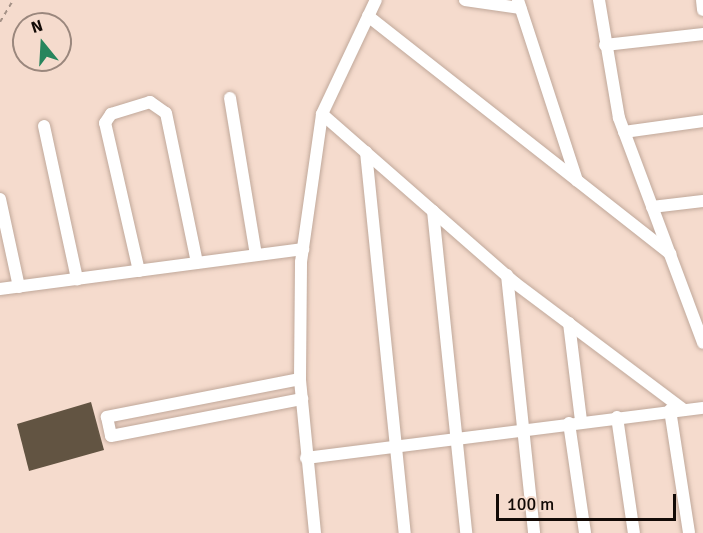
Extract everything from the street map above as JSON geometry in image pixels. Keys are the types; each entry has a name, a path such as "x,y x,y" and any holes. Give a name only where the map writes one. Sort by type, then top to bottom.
{"street":[{"path":"315,533 300,379 303,249 322,114 376,0"},
{"path":"465,0 519,4 576,181"},
{"path":"599,0 604,45 624,132 703,343"},
{"path":"702,0 703,10"},
{"path":"368,16 670,255"},
{"path":"604,45 703,34"},
{"path":"230,98 256,255"},
{"path":"139,271 105,123 111,114 150,102 166,113 197,263"},
{"path":"322,114 507,275 677,409 688,533"},
{"path":"624,132 703,121"},
{"path":"44,126 77,279"},
{"path":"366,152 405,533"},
{"path":"0,199 19,287"},
{"path":"652,207 703,201"},
{"path":"434,211 466,533"},
{"path":"0,289 303,249"},
{"path":"507,275 534,533"},
{"path":"569,323 585,533"},
{"path":"300,379 107,417 111,436 302,399"},
{"path":"306,458 677,409 703,408"},
{"path":"616,417 634,533"}],"path":[{"path":"0,22 13,0"}],"building":[{"path":"91,402 104,450 29,471 17,424"}]}
